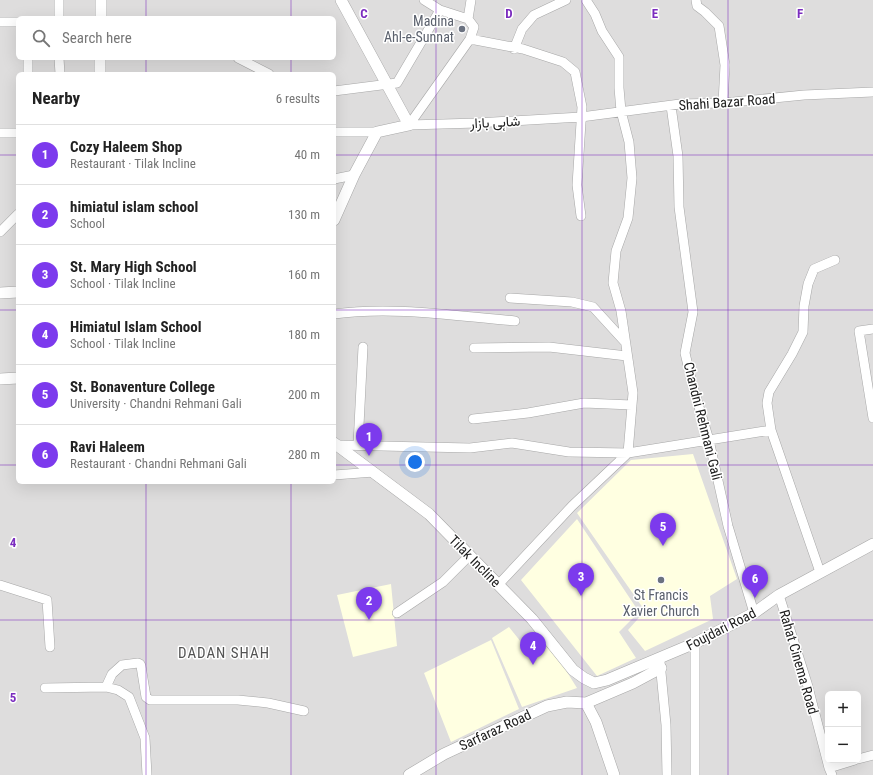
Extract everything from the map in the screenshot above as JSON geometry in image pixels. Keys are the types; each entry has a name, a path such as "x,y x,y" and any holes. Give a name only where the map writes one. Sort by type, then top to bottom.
{"street":[{"path":"59,0 59,16"},
{"path":"101,0 101,16"},
{"path":"341,0 392,84 409,125"},
{"path":"336,132 377,132 409,125 470,39 474,28 468,19 440,10 424,0"},
{"path":"468,19 471,0"},
{"path":"514,49 522,29 534,16 566,0"},
{"path":"499,584 572,506 628,453 633,393 622,311 613,283 616,251 628,218 632,178 629,142 621,111 619,57 602,31 586,0"},
{"path":"696,0 697,6 718,26 725,65 723,103"},
{"path":"392,84 440,10"},
{"path":"0,22 16,22"},
{"path":"470,39 514,49 523,49 563,62 575,72 582,107 577,185 581,216"},
{"path":"28,60 28,72"},
{"path":"60,60 60,72"},
{"path":"100,60 100,72"},
{"path":"242,60 265,72"},
{"path":"336,91 392,84"},
{"name":"Shahi Bazar Road","path":"581,117 680,104 723,103 873,92"},
{"name":"Chandni Rehmani Gali","path":"671,106 678,156 679,208 693,312 685,353 693,387 709,440 728,526 754,613"},
{"name":"شاہی بازار","path":"409,125 581,117"},
{"path":"336,216 354,175 377,132"},
{"path":"0,133 16,133"},
{"path":"336,178 354,175"},
{"path":"0,232 16,216"},
{"path":"820,572 771,430 767,403 769,392 792,354 803,332 804,306 808,284 814,269 835,260"},
{"path":"0,293 16,292"},
{"path":"510,298 572,302 593,307 626,342"},
{"path":"336,314 358,311 422,312 516,321"},
{"path":"873,328 859,332 873,418"},
{"path":"474,348 549,347 627,356"},
{"path":"358,445 363,348"},
{"path":"0,379 16,378"},
{"path":"473,419 528,413 584,403 632,405"},
{"path":"336,444 470,448 512,443 569,452 628,453 771,430"},
{"name":"Tilak Incline","path":"336,444 429,514 532,619 573,670 594,683 607,680"},
{"path":"336,475 374,472"},
{"name":"Foujdari Road","path":"607,680 660,663 695,643 754,613 779,595 873,544"},
{"path":"397,613 443,582 470,555"},
{"path":"0,585 47,600 50,647"},
{"name":"Rahat Cinema Road","path":"779,595 807,683 830,772"},
{"path":"695,643 696,775"},
{"path":"106,687 112,674 122,666 138,663 141,666 146,697 150,700 238,700 268,703 304,711"},
{"path":"614,775 596,722 586,703 633,683 660,663"},
{"path":"660,663 666,725 667,775"},
{"path":"45,688 106,687 118,690 129,697 145,738 148,775"},
{"name":"Sarfaraz Road","path":"410,775 444,754 547,706 567,702 586,703"},
{"path":"861,759 873,755"},
{"path":"830,772 850,763"}],"shaded area":[{"path":"0,0 873,0 873,775 0,775"},
{"path":"693,454 737,579 710,596 713,619 645,651 628,630 645,611 577,513 631,460"},
{"path":"577,519 639,612 619,632 636,658 597,676 521,580"},
{"path":"391,584 397,646 353,657 337,595"},
{"path":"509,627 521,642 542,632 577,688 522,707 492,638"},
{"path":"491,640 519,709 451,742 424,673"}],"place":[{"name":"Madina Ahl-e-Sunnat","path":"462,29"},
{"name":"Cozy Haleem Shop","path":"369,456"},
{"name":"St. Bonaventure College","path":"663,546"},
{"name":"St Francis Xavier Church","path":"661,580"},
{"name":"St. Mary High School","path":"581,596"},
{"name":"Ravi Haleem","path":"755,598"},
{"name":"himiatul islam school","path":"369,620"},
{"name":"Himiatul Islam School","path":"533,665"}],"district":[{"name":"DADAN SHAH","path":"224,653"}]}
